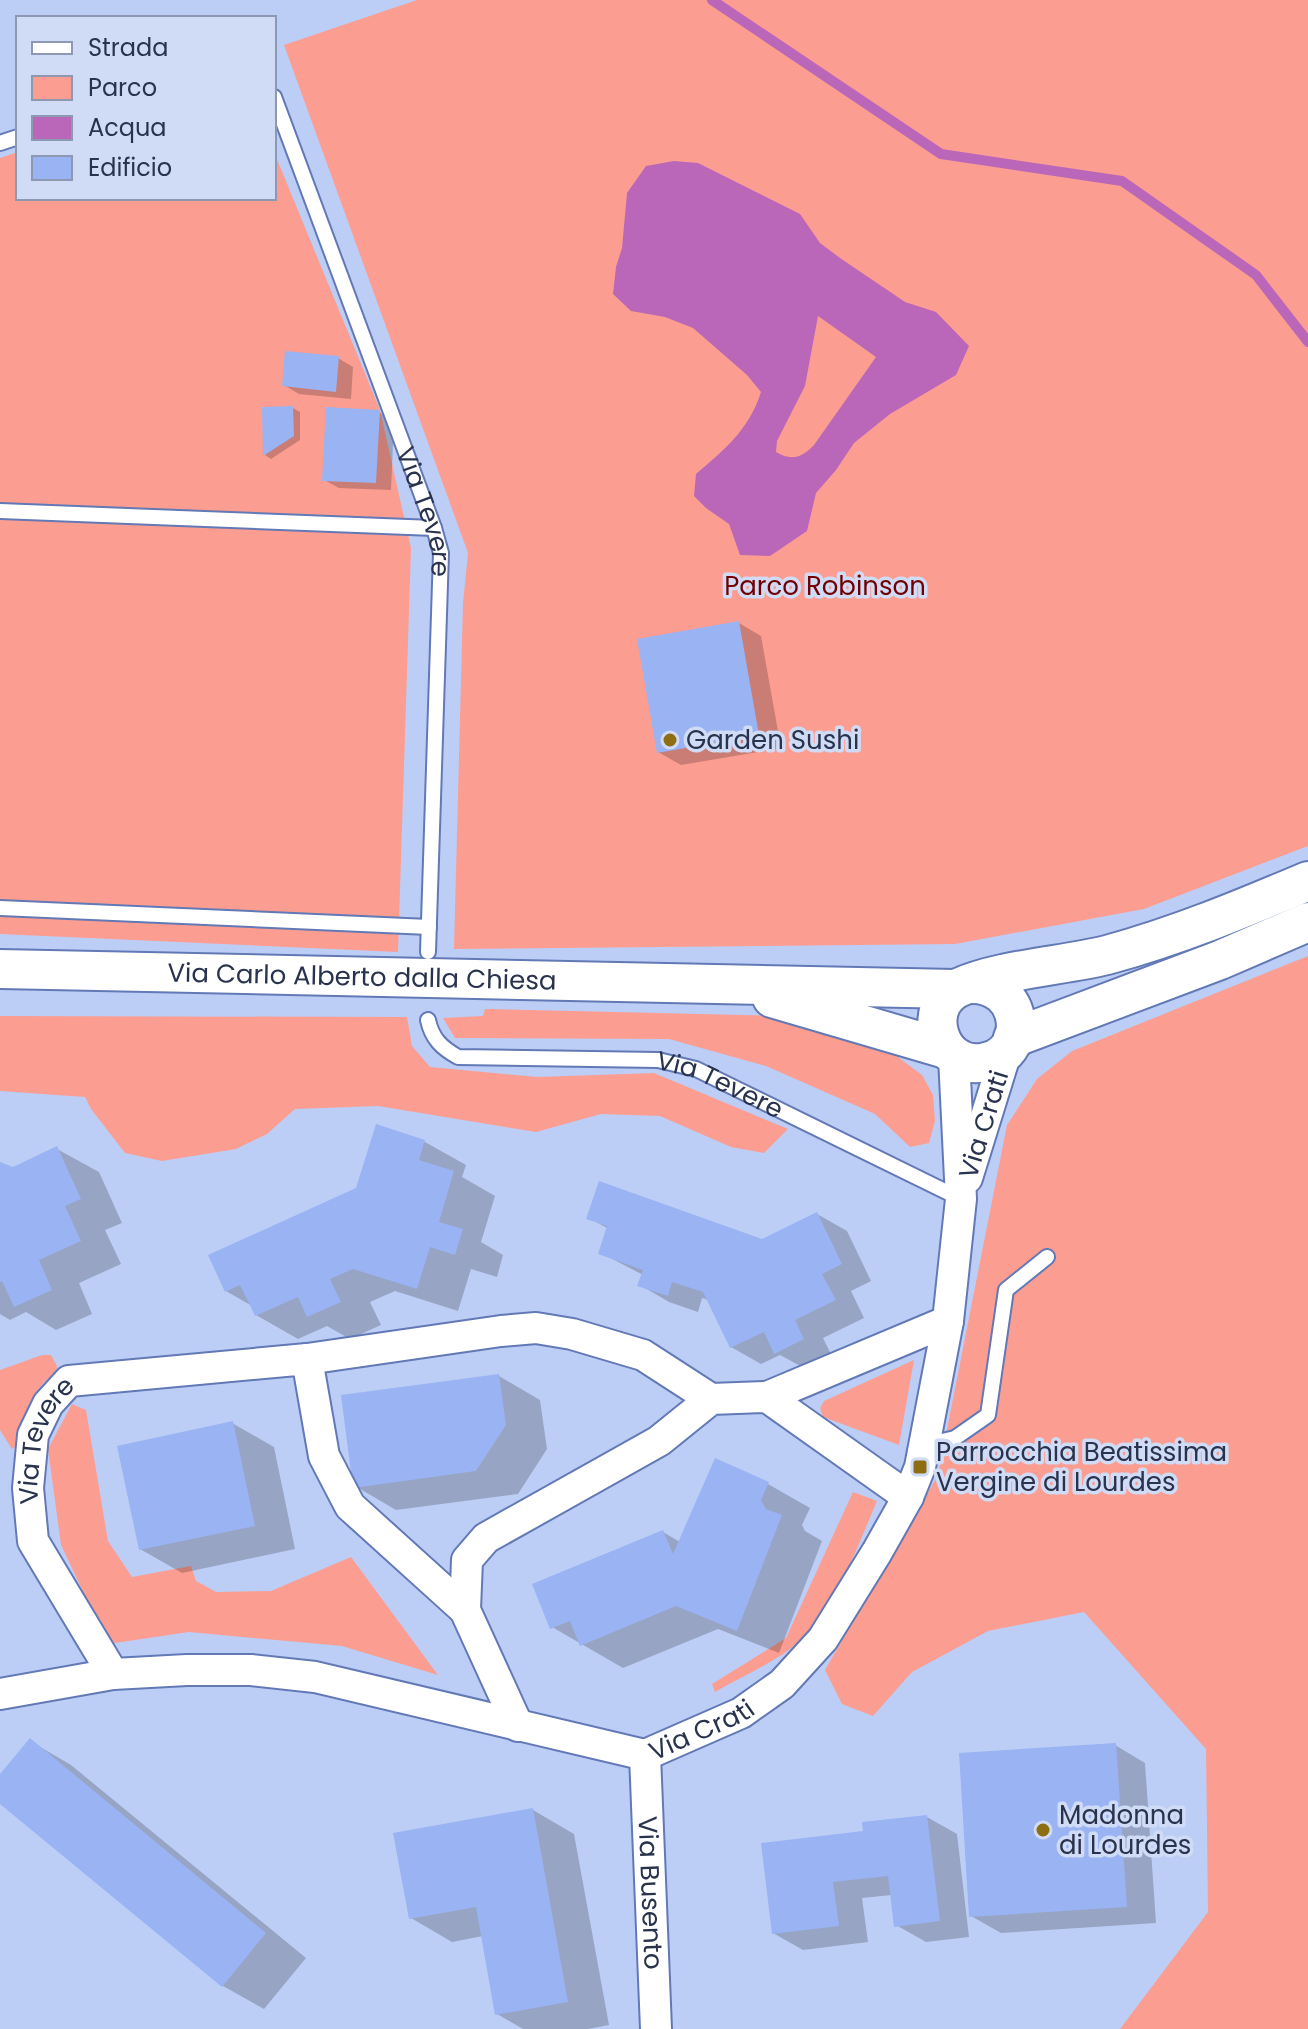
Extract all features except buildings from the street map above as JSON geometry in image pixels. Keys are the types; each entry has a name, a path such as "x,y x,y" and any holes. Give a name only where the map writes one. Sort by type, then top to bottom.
{"street":[{"path":"962,987 980,984 993,987 1011,1003 1016,1026 1010,1044 998,1057 977,1064 950,1053 939,1037 937,1024 945,998 962,987 1105,955 1200,927 1308,881"},
{"path":"1010,1044 1308,922"},
{"name":"Via Carlo Alberto dalla Chiesa","path":"0,969 962,987"},
{"name":"Via Carlo Alberto dalla Chiesa","path":"723,983 950,1053"},
{"name":"Via Crati","path":"961,1199 1010,1044"},
{"name":"Via Crati","path":"0,1694 113,1674 187,1670 238,1670 315,1677 645,1755 741,1713 782,1684 823,1639 877,1552 908,1497 920,1467 948,1321 961,1199 950,1053"},
{"path":"465,1610 467,1560 486,1538 659,1441 711,1399 767,1397 948,1321"},
{"name":"Via Tevere","path":"113,1674 33,1541 28,1488 33,1435 48,1404 69,1381 307,1359 536,1328 572,1334 643,1355 711,1399"},
{"path":"307,1359 324,1456 350,1506 465,1610 518,1726"},
{"path":"767,1397 908,1497"},
{"name":"Via Busento","path":"645,1755 656,2029"}],"lane":[{"name":"Via Tevere","path":"276,102 441,553 428,952"},
{"path":"0,511 434,528"},
{"path":"0,908 429,927"},
{"name":"Via Tevere","path":"428,1020 430,1030 442,1048 458,1057 658,1060 696,1069 961,1199"},
{"path":"925,1445 955,1438 988,1415 1006,1290 1047,1257"}],"green space":[{"name":"Parco Robinson","path":"417,0 1308,0 1308,846 1144,909 955,944 454,949 463,603 468,553 284,45"},
{"path":"16,153 16,200 276,200 276,157 380,410 411,548 398,952 0,934 0,158"},
{"path":"1308,956 1308,2029 1120,2029 1208,1912 1206,1749 1084,1612 988,1631 912,1672 873,1716 842,1704 825,1670 938,1475 1007,1125 1037,1079 1072,1051"},
{"path":"485,1009 782,1016 887,1049 922,1075 933,1095 935,1121 929,1143 910,1147 875,1114 766,1066 669,1039 455,1038 443,1018 483,1016"},
{"path":"0,1016 407,1017 412,1046 430,1067 537,1077 654,1073 788,1129 764,1153 731,1147 660,1116 601,1114 536,1132 378,1106 295,1109 267,1134 236,1149 162,1161 125,1153 85,1097 0,1091"},
{"path":"42,1355 51,1355 57,1366 56,1372 34,1395 17,1445 12,1449 0,1430 0,1370"},
{"path":"914,1360 899,1445 823,1417 820,1408 824,1401"},
{"path":"72,1404 86,1410 108,1541 132,1577 191,1566 196,1581 216,1592 271,1591 351,1557 438,1675 342,1646 189,1632 108,1644 61,1545 48,1449"},
{"path":"853,1492 877,1501 835,1595 824,1612 791,1649 715,1692 712,1684 786,1638"}],"water":[{"path":"674,161 698,163 800,214 820,243 905,302 936,312 969,346 956,375 890,414 854,443 816,493 807,531 770,556 740,555 729,524 694,496 696,474 726,448 743,428 761,392 747,375 693,328 665,317 631,311 613,294 622,248 627,193 646,166","holes":["818,316 876,357 810,449 791,457 776,452 777,441 805,386"]}],"waterway":[{"path":"712,0 941,154 1122,181 1256,275 1308,342"}],"place":[{"name":"Garden Sushi","path":"670,740"},
{"name":"Parrocchia Beatissima Vergine di Lourdes","path":"920,1467"},
{"name":"Madonna di Lourdes","path":"1043,1830"}]}
